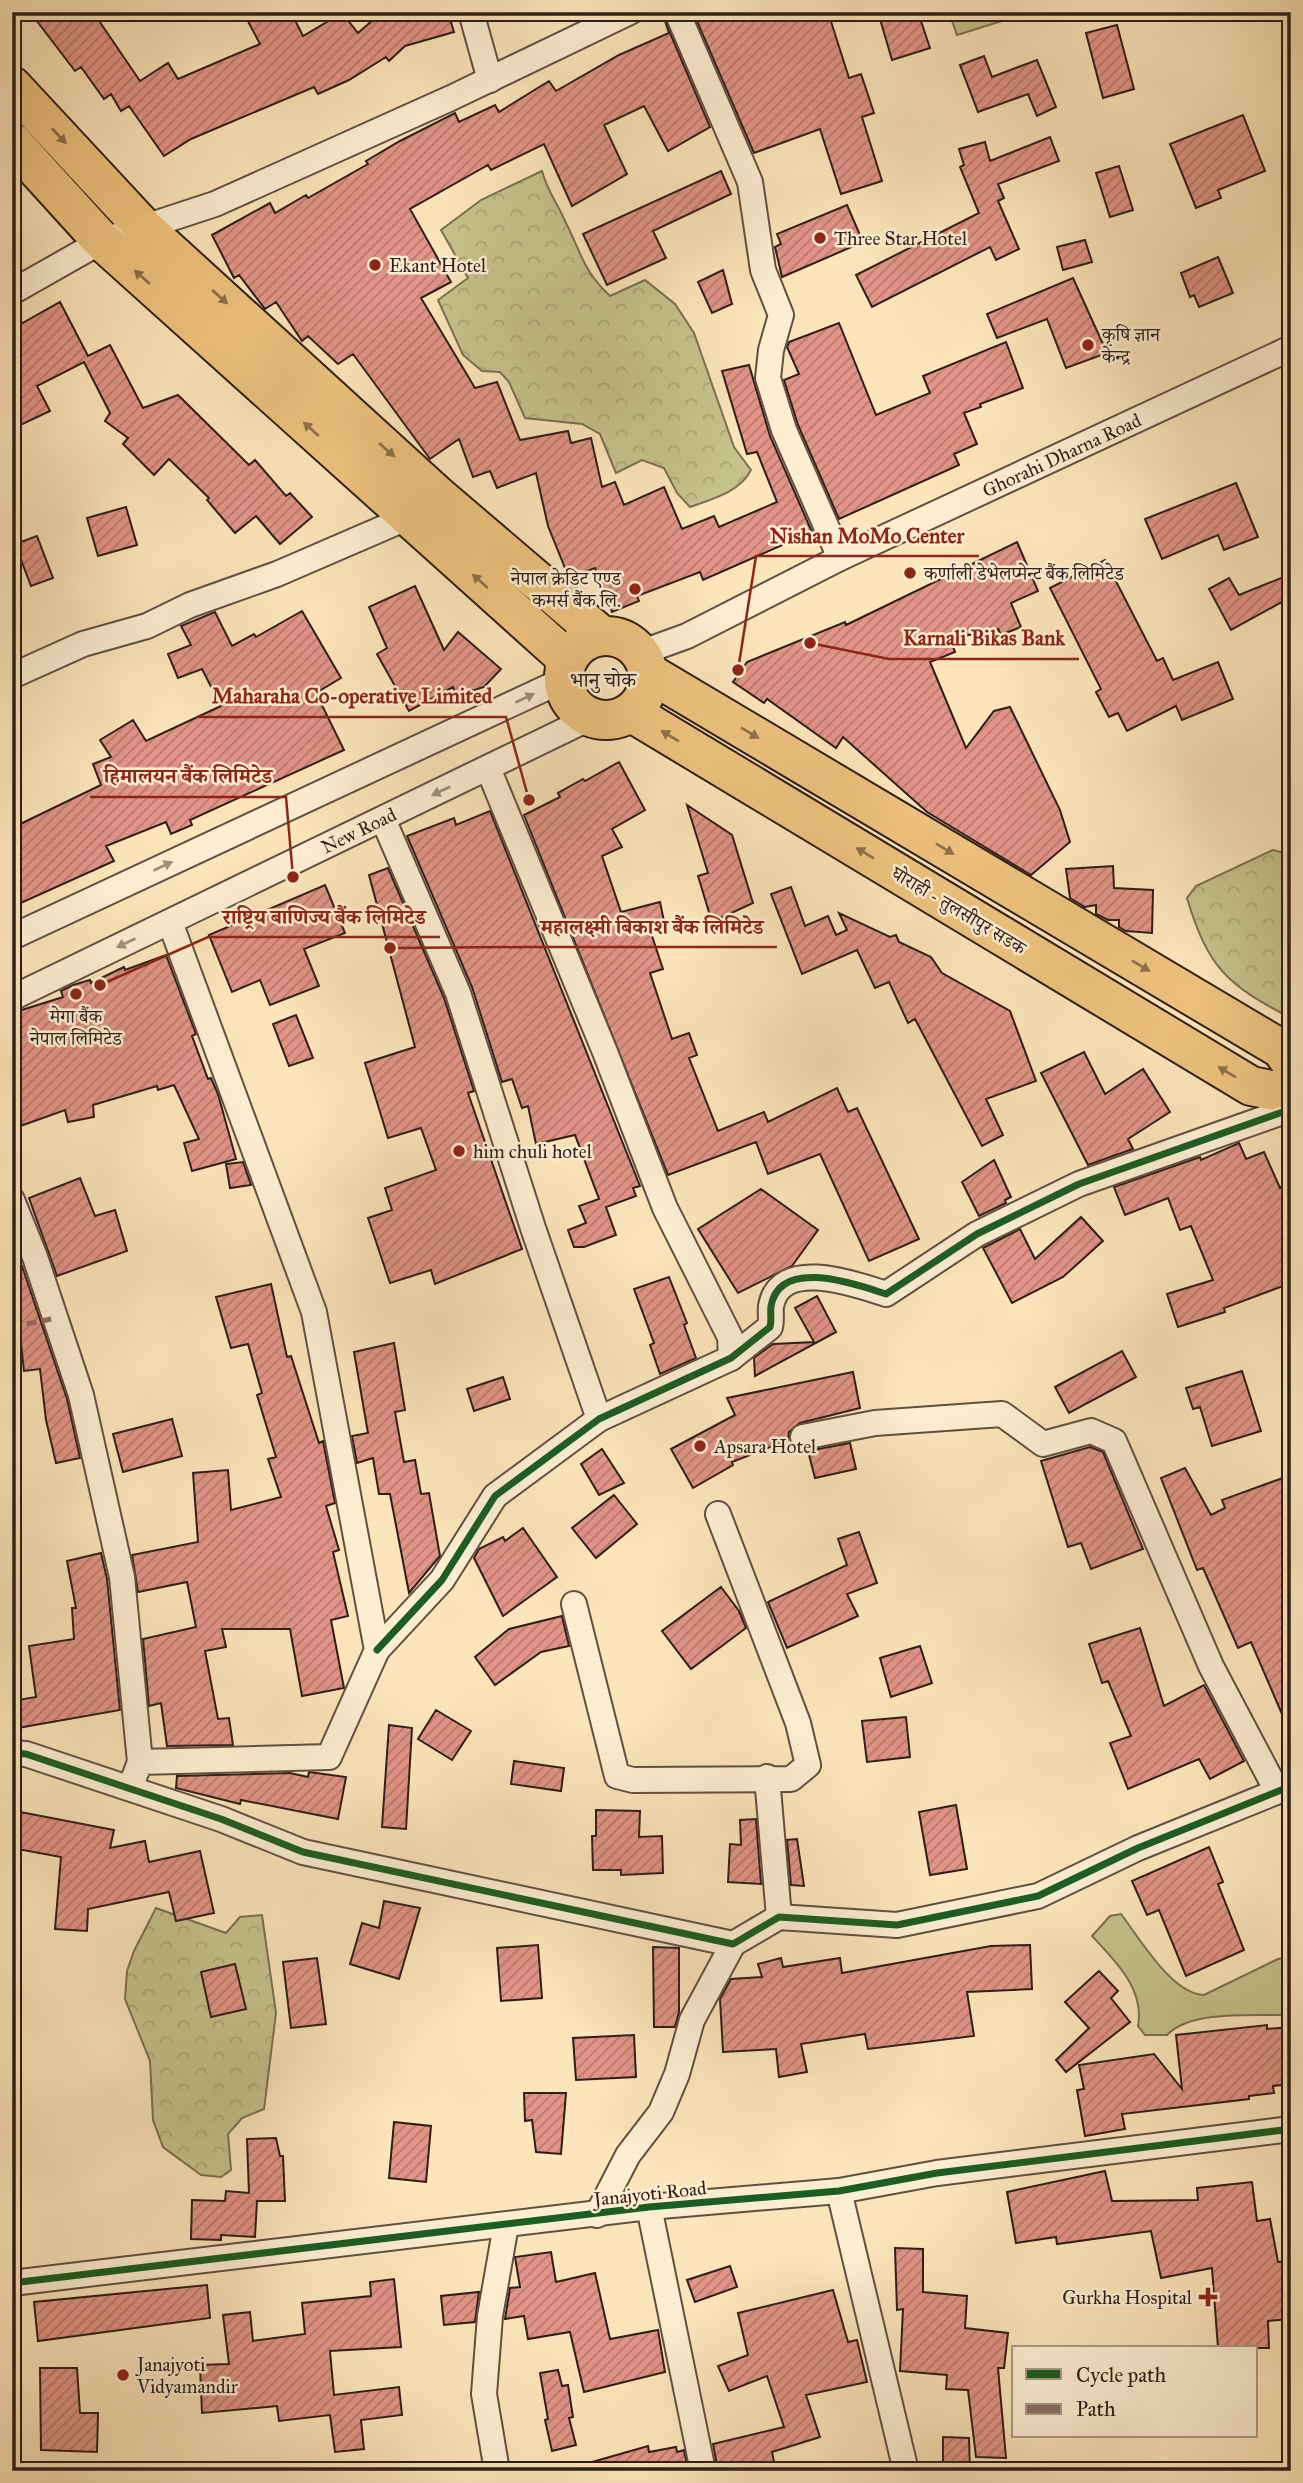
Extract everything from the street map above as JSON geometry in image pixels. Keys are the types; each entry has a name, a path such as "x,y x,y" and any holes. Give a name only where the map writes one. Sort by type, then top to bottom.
{"main road":[{"path":"12,86 144,228 438,496 602,636 630,643 645,663 1281,1049 1291,1063"},
{"path":"12,142 102,242 409,517 565,670 572,703 590,718 612,721 632,713 642,702 648,688 645,663"},
{"path":"565,670 576,648 602,636"},
{"name":"घोराही - तुलसीपुर सडक","path":"632,713 1251,1086 1291,1094"}],"street":[{"path":"471,12 490,80"},
{"path":"12,292 102,242 215,204 490,80 630,12"},
{"path":"677,12 750,182 763,270 780,315 771,350 768,378 783,430 840,558"},
{"name":"Ghorahi Dharna Road","path":"645,663 687,636 840,558 1291,348"},
{"path":"12,676 83,645 147,626 190,605 277,574 409,517"},
{"path":"12,937 565,670"},
{"name":"New Road","path":"12,998 590,718"},
{"path":"488,768 606,1052 664,1208 730,1337 731,1358"},
{"path":"383,819 458,993 533,1228 599,1419"},
{"path":"170,922 314,1312 377,1650"},
{"path":"140,1762 329,1757 377,1650 442,1580 495,1496 599,1419 731,1358 770,1327 771,1306 783,1287 801,1279 824,1275 886,1294 977,1234 1079,1184 1291,1109"},
{"path":"12,1200 36,1257 84,1408 122,1577 140,1762 130,1788"},
{"path":"597,2215 628,2155 661,2112 677,2074 692,2020 733,1944 779,1917 897,1925 1038,1896 1138,1849 1284,1789 1211,1666 1114,1441 1091,1432 1043,1444 1002,1414 875,1423 803,1437"},
{"path":"574,1604 617,1776 633,1780 768,1777 791,1779 808,1765 798,1723 718,1514"},
{"path":"12,1753 26,1754 130,1788 303,1852 733,1944"},
{"path":"768,1777 779,1917"},
{"name":"Janajyoti Road","path":"12,2283 649,2207 839,2191 937,2173 1291,2129"},
{"path":"839,2191 905,2471"},
{"path":"649,2207 703,2471"},
{"path":"497,2471 484,2394 490,2316 506,2225"}],"green space":[{"path":"949,12 1031,12 957,35"},
{"path":"542,171 583,261 601,287 610,296 645,280 675,304 694,333 734,447 751,470 733,489 690,507 677,493 664,468 642,460 616,473 600,434 582,424 525,418 509,382 500,372 482,371 463,355 438,300 468,278 441,230 481,200"},
{"path":"1273,850 1291,855 1291,1018 1251,995 1223,972 1203,942 1187,898 1196,886"},
{"path":"156,1908 226,1933 240,1917 262,1915 276,2013 264,2109 242,2118 228,2134 231,2170 221,2177 201,2175 163,2147 153,2120 150,2061 125,1999 127,1971"},
{"path":"1121,1914 1169,1976 1192,1992 1204,1995 1278,1959 1291,1956 1291,2015 1208,2018 1192,2021 1167,2035 1145,2035 1138,2026 1139,2013 1133,1988 1119,1966 1092,1936 1110,1916"}],"building":[{"path":"30,12 93,12 140,81 168,63 178,79 260,44 243,12 291,12 303,36 342,13 358,33 382,12 448,12 454,32 405,46 389,61 386,57 349,80 318,94 314,87 191,139 164,156 129,106 121,111 111,94 104,99 81,67 75,71"},
{"path":"693,12 828,12 849,78 861,74 874,113 862,117 882,181 841,194 820,129 754,153"},
{"path":"878,12 918,12 930,48 892,60"},
{"path":"665,21 710,127 668,151 644,106 604,125 627,174 572,206 544,144 491,170 488,165 410,209 451,282 421,298 475,388 497,382 520,440 568,431 571,443 591,438 602,487 615,482 624,505 664,487 682,529 714,516 719,527 777,502 757,452 747,454 722,371 749,365 770,436 812,532 703,580 700,572 637,596 639,601 612,612 595,568 569,578 548,526 536,473 497,488 490,471 473,477 459,439 430,459 353,354 338,364 308,336 302,341 276,302 265,309 239,275 234,278 212,235 270,203 275,213 306,195 308,198 368,164 366,161 400,141 455,113 459,122 495,105 499,112 549,81 556,91 619,55 669,33"},
{"path":"1117,25 1134,89 1103,98 1086,33"},
{"path":"984,56 992,77 1037,60 1056,107 1037,116 1028,94 978,112 960,65"},
{"path":"1243,115 1265,171 1218,190 1221,198 1196,208 1170,144"},
{"path":"1050,137 1059,161 998,184 1004,198 998,201 1019,249 996,260 990,247 872,307 856,275 979,213 960,167 964,165 959,149 985,142 990,161"},
{"path":"1119,166 1133,210 1110,217 1096,173"},
{"path":"721,171 731,194 653,231 666,258 607,285 583,234"},
{"name":"Three Star Hotel","path":"847,205 863,242 782,277 775,247 781,244 777,234"},
{"path":"1085,240 1092,262 1063,270 1057,247"},
{"path":"1218,257 1233,293 1199,307 1194,295 1190,297 1181,273"},
{"path":"723,270 732,304 712,313 698,282"},
{"path":"1073,278 1107,353 1066,368 1047,319 997,338 987,314"},
{"path":"60,302 88,356 110,345 143,408 178,395 249,465 255,460 286,496 290,493 312,517 280,544 256,516 235,533 207,500 209,498 169,459 154,475 123,444 128,438 105,421 110,413 84,362 37,386 50,411 12,429 12,329"},
{"path":"839,323 876,415 930,393 923,376 1006,342 1023,388 964,413 977,444 954,454 959,465 839,519 798,425 784,380 799,374 787,347 789,342"},
{"path":"1236,483 1258,537 1224,550 1218,535 1162,559 1145,519"},
{"path":"126,507 137,545 98,556 87,518"},
{"path":"37,536 53,578 31,586 15,544"},
{"path":"1017,542 1038,591 1011,603 1021,627 1001,635 998,629 950,639 955,652 930,662 966,748 994,711 1010,707 1060,810 1070,842 1031,875 927,812 843,737 836,748 767,699 764,703 733,682 747,662 845,622 846,625"},
{"path":"1105,560 1157,661 1163,658 1173,680 1218,662 1233,699 1182,720 1176,706 1127,731 1118,713 1109,717 1096,692 1101,689 1050,588"},
{"path":"1291,574 1291,597 1231,630 1209,589 1229,578 1239,595"},
{"path":"415,586 444,650 458,632 501,669 484,687 456,696 453,687 409,711 377,654 387,648 369,607"},
{"path":"302,611 341,678 316,693 344,750 190,820 192,825 171,834 166,822 106,846 114,861 12,907 12,828 101,785 93,764 111,757 100,740 133,720 146,741 221,706 202,669 178,678 168,654 191,645 181,626 215,612 232,646 254,634 256,637"},
{"path":"619,762 645,810 612,829 622,847 602,856 621,912 660,902 665,926 650,930 663,969 650,973 672,1039 689,1033 697,1055 689,1058 718,1131 764,1112 768,1122 837,1088 848,1112 857,1108 919,1239 869,1261 820,1154 768,1174 756,1142 668,1175 524,815 560,797 558,793 583,779 585,781"},
{"path":"687,805 732,835 753,903 712,922 698,876 708,873"},
{"path":"490,811 640,1186 633,1188 636,1196 606,1207 616,1235 584,1247 574,1247 568,1230 586,1223 579,1206 599,1199 575,1135 536,1144 528,1106 522,1108 512,1079 502,1082 472,987 407,836 454,818 456,825"},
{"path":"1113,866 1114,888 1153,890 1152,933 1126,931 1119,927 1119,920 1108,920 1096,914 1096,905 1085,907 1070,898 1066,869"},
{"path":"388,868 444,998 474,1091 468,1093 522,1249 435,1284 431,1270 390,1283 368,1218 392,1210 385,1188 436,1170 421,1128 388,1138 365,1063 415,1047 369,875"},
{"path":"325,885 345,933 304,949 319,986 270,1005 260,980 232,992 209,935"},
{"path":"791,887 805,926 828,916 836,935 847,930 839,913 890,937 896,935 899,942 931,957 942,973 1010,1011 1036,1081 986,1099 1003,1135 982,1146 915,1019 908,1023 889,982 875,988 857,950 802,974 771,894"},
{"path":"166,955 196,1034 192,1036 208,1079 211,1078 218,1094 236,1159 192,1171 184,1143 199,1139 174,1085 158,1090 157,1086 93,1105 94,1117 68,1122 65,1110 12,1129 12,1013 63,997 61,991 73,985 90,980 91,983 124,967 125,970"},
{"path":"296,1015 313,1058 289,1066 273,1024"},
{"path":"1084,1052 1105,1094 1143,1069 1170,1112 1128,1139 1133,1149 1088,1165 1041,1073"},
{"path":"1239,1143 1246,1159 1264,1152 1280,1188 1291,1182 1291,1283 1224,1308 1225,1312 1178,1327 1167,1294 1213,1280 1191,1226 1180,1230 1168,1198 1125,1215 1114,1187 1200,1157 1201,1160"},
{"path":"994,1160 1011,1197 1005,1200 1006,1203 979,1216 962,1182"},
{"path":"243,1162 251,1185 230,1188 226,1164"},
{"path":"80,1178 95,1216 115,1210 127,1251 57,1276 29,1198"},
{"path":"761,1189 818,1230 792,1266 738,1293 698,1229"},
{"path":"1081,1217 1103,1241 1063,1277 1012,1303 983,1248 1020,1229 1035,1259"},
{"path":"22,1266 67,1399 80,1458 56,1463 46,1420 40,1369 24,1371 19,1325 12,1327 12,1270"},
{"path":"669,1277 687,1323 684,1325 696,1358 660,1374 650,1345 654,1343 634,1289"},
{"path":"271,1284 287,1357 291,1356 319,1443 323,1441 335,1503 326,1506 339,1550 333,1552 348,1616 331,1620 344,1688 302,1696 290,1629 222,1629 226,1647 205,1651 218,1719 229,1718 233,1745 167,1746 161,1703 149,1706 143,1639 196,1627 187,1582 138,1592 132,1555 198,1542 193,1473 228,1470 231,1510 281,1497 268,1459 276,1457 257,1395 262,1393 248,1344 231,1348 216,1297"},
{"path":"817,1296 836,1332 755,1376 754,1358 773,1344 814,1342 795,1308"},
{"path":"394,1343 405,1410 395,1412 404,1462 415,1460 421,1494 429,1493 440,1556 409,1593 390,1494 379,1494 373,1458 357,1463 352,1436 368,1433 354,1352"},
{"path":"1122,1351 1136,1377 1069,1413 1055,1387"},
{"path":"1242,1371 1261,1431 1212,1446 1200,1407 1193,1409 1186,1388"},
{"path":"853,1372 860,1408 800,1423 789,1432 788,1440 732,1462 733,1465 693,1488 671,1449 735,1415 727,1398"},
{"path":"503,1377 510,1399 474,1411 467,1389"},
{"path":"172,1419 182,1456 123,1472 113,1434"},
{"path":"850,1443 856,1469 815,1478 808,1451"},
{"path":"1090,1447 1103,1452 1143,1549 1091,1569 1081,1543 1068,1547 1041,1461"},
{"path":"602,1449 624,1483 599,1495 581,1464"},
{"path":"1185,1468 1211,1515 1225,1508 1222,1500 1291,1475 1291,1735 1251,1642 1238,1648 1203,1568 1197,1570 1161,1478"},
{"path":"614,1495 637,1524 596,1558 572,1528"},
{"path":"523,1528 557,1577 503,1616 474,1558 479,1549 503,1537 505,1541"},
{"path":"859,1532 877,1583 847,1594 858,1616 787,1648 768,1602 847,1565 838,1539"},
{"path":"101,1553 107,1579 120,1710 12,1729 12,1701 36,1697 29,1646 74,1639 72,1608 76,1608 67,1561"},
{"path":"721,1587 739,1611 746,1628 691,1669 662,1631"},
{"path":"562,1616 569,1646 541,1652 495,1685 475,1657 509,1629"},
{"path":"1140,1628 1164,1706 1204,1685 1244,1761 1210,1779 1199,1759 1128,1789 1110,1743 1131,1736 1108,1681 1102,1683 1089,1644"},
{"path":"920,1646 932,1683 891,1697 880,1658"},
{"path":"436,1710 471,1731 452,1760 418,1739"},
{"path":"906,1717 910,1757 867,1762 862,1721"},
{"path":"389,1725 412,1728 406,1829 382,1827"},
{"path":"514,1761 564,1768 561,1791 511,1784"},
{"path":"309,1772 346,1777 338,1819 241,1800 240,1804 176,1788 177,1776 290,1773 308,1777"},
{"path":"956,1805 967,1869 930,1875 919,1812"},
{"path":"596,1810 640,1811 639,1837 662,1836 663,1873 621,1875 621,1870 593,1870 592,1836 596,1836"},
{"path":"15,1811 114,1830 110,1848 145,1841 149,1862 200,1851 214,1913 176,1921 169,1892 88,1909 87,1931 55,1929 61,1857 12,1848"},
{"path":"756,1819 761,1884 728,1882 730,1844 741,1845 740,1820"},
{"path":"797,1839 804,1886 791,1885 787,1840"},
{"path":"1209,1847 1223,1882 1218,1884 1244,1950 1186,1976 1159,1910 1147,1915 1132,1881"},
{"path":"384,1901 420,1908 399,1979 350,1964 362,1923 379,1928"},
{"path":"538,1945 542,1998 501,2001 497,1948"},
{"path":"1030,1945 1032,1989 967,1992 974,2036 868,2049 865,2034 801,2044 807,2072 779,2077 776,2049 723,2052 720,1999 731,1979 762,1977 758,1964 781,1958 783,1967 840,1958 842,1973 991,1946"},
{"path":"653,1947 679,1948 679,2012 675,2027 654,2027"},
{"path":"317,1958 326,2024 291,2028 283,1962"},
{"path":"235,1964 246,2009 211,2017 201,1972"},
{"path":"1099,1971 1118,1991 1111,1998 1130,2022 1066,2072 1056,2060 1089,2028 1065,2002"},
{"path":"1267,2025 1267,2029 1289,2027 1291,2084 1273,2086 1274,2093 1249,2096 1249,2099 1122,2114 1125,2129 1085,2136 1077,2090 1084,2089 1079,2065 1154,2054 1182,2089 1176,2035"},
{"path":"634,2035 636,2077 576,2080 573,2038"},
{"path":"524,2093 566,2093 561,2154 536,2152 532,2120 525,2121"},
{"path":"394,2122 431,2126 426,2182 389,2178"},
{"path":"276,2138 280,2156 283,2156 285,2201 257,2201 255,2237 221,2235 221,2240 191,2239 192,2200 225,2201 226,2191 249,2193 247,2139"},
{"path":"1105,2171 1112,2201 1198,2200 1197,2188 1252,2182 1257,2221 1270,2219 1278,2262 1291,2261 1291,2319 1268,2321 1269,2348 1218,2346 1212,2268 1161,2278 1151,2231 1057,2244 1056,2237 1016,2243 1007,2192"},
{"path":"895,2248 923,2249 923,2292 967,2296 965,2328 1008,2333 1004,2368 998,2368 1006,2458 976,2457 968,2390 946,2389 947,2375 900,2371 903,2309 897,2310"},
{"path":"551,2252 556,2282 595,2273 610,2339 658,2330 665,2372 584,2392 570,2332 528,2339 524,2316 505,2319 510,2288 520,2287 515,2257"},
{"path":"730,2266 737,2287 695,2302 687,2280"},
{"path":"394,2279 401,2347 330,2351 334,2395 399,2387 402,2415 361,2420 364,2449 335,2452 330,2415 279,2421 277,2406 202,2413 200,2365 229,2364 223,2315 250,2312 253,2341 305,2334 302,2303 371,2296 370,2282"},
{"path":"207,2285 210,2318 38,2341 34,2302"},
{"path":"833,2290 848,2342 857,2340 867,2382 806,2395 820,2437 772,2452 774,2462 737,2471 718,2471 713,2444 784,2427 767,2376 729,2391 718,2366 748,2355 738,2313"},
{"path":"479,2292 475,2322 444,2325 441,2296"},
{"path":"40,2368 77,2368 80,2413 98,2413 97,2452 41,2450"},
{"path":"558,2370 562,2386 568,2385 573,2417 569,2418 576,2445 552,2451 545,2420 548,2419 540,2373"},
{"path":"943,2437 969,2438 970,2471 943,2471"},
{"path":"648,2446 649,2452 676,2447 677,2452 684,2450 688,2471 586,2471 585,2464"}],"marked path":[{"path":"12,1327 56,1318"}],"cycle path":[{"path":"377,1650 442,1580 495,1496 599,1419 731,1358 770,1327 771,1306 777,1291 789,1282 804,1278 821,1278 886,1294 977,1234 1079,1184 1291,1109"},
{"path":"12,1753 26,1754 221,1819 303,1852 733,1944 779,1917 897,1925 1038,1896 1138,1848 1291,1786"},
{"path":"12,2283 649,2207 839,2191 937,2173 1291,2129"}],"place":[{"name":"Three Star Hotel","path":"820,238"},
{"name":"Ekant Hotel","path":"375,265"},
{"name":"कृषि ज्ञान केन्द्र","path":"1088,345"},
{"name":"कर्णाली डेभेलप्मेन्ट बैंक लिमिटेड","path":"910,573"},
{"name":"नेपाल क्रेडिट एण्ड कमर्स बैंक लि.","path":"635,589"},
{"name":"Karnali Bikas Bank","path":"810,643"},
{"name":"Nishan MoMo Center","path":"738,670"},
{"name":"Maharaha Co-operative Limited","path":"529,800"},
{"name":"हिमालयन बैंक लिमिटेड","path":"293,877"},
{"name":"महालक्ष्मी बिकाश बैंक लिमिटेड","path":"390,948"},
{"name":"राष्ट्रिय बाणिज्य बैंक लिमिटेड","path":"100,985"},
{"name":"मेगा बैंक नेपाल लिमिटेड","path":"76,994"},
{"name":"him chuli hotel","path":"459,1151"},
{"name":"Apsara Hotel","path":"700,1446"},
{"name":"Gurkha Hospital","path":"1208,2297"},
{"name":"Janajyoti Vidyamandir","path":"123,2375"}],"district":[{"name":"भानु चोक","path":"603,680"}]}
